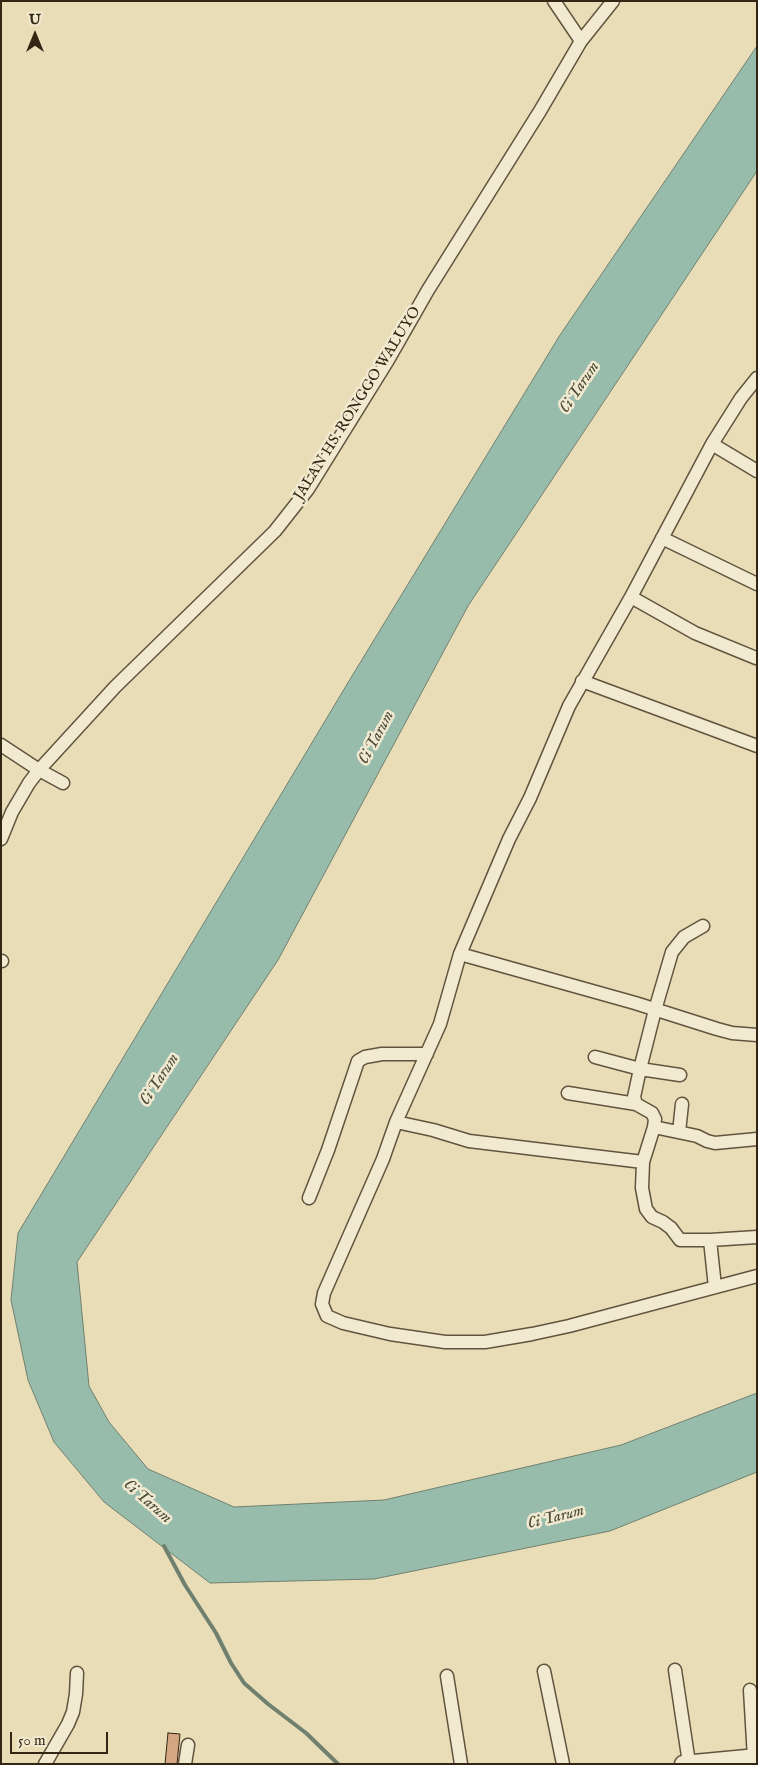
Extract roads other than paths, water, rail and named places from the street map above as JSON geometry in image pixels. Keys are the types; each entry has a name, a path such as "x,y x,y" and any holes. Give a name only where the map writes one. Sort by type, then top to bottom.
{"street":[{"path":"554,1 581,41"},
{"name":"JALAN HS. RONGGO WALUYO","path":"1,839 12,812 29,782 39,770 115,686 275,531 308,489 388,360 428,290 540,112 581,41 614,1"},
{"path":"757,378 741,398 712,444 631,597 569,706 460,954 440,1024 396,1122 383,1160 324,1293 322,1304 327,1316 344,1323 405,1337 445,1342 485,1342 541,1332 757,1276"},
{"path":"712,444 757,471"},
{"path":"662,538 757,584"},
{"path":"631,597 695,632 756,658"},
{"path":"582,681 757,746"},
{"path":"1,745 63,783"},
{"path":"636,1104 634,1097 640,1069 672,952 684,937 703,926"},
{"path":"460,954 635,1002 655,1010 732,1033 757,1035"},
{"path":"308,1198 328,1150 358,1061 365,1057 382,1054 426,1054"},
{"path":"595,1057 640,1069 680,1075"},
{"path":"568,1093 636,1104 652,1113 655,1119 654,1127 643,1162 642,1188 646,1209 652,1217 671,1228 680,1240 757,1237"},
{"path":"679,1132 682,1104"},
{"path":"396,1122 433,1130 469,1141 643,1162"},
{"path":"654,1127 679,1132 715,1143 757,1139"},
{"path":"710,1240 715,1287"},
{"path":"675,1670 689,1763"},
{"path":"544,1671 562,1764"},
{"path":"45,1764 73,1712 77,1673"},
{"path":"447,1676 461,1764"},
{"path":"683,1764 755,1757 750,1690"},
{"path":"185,1764 188,1744"}],"water":[{"name":"Ci Tarum","path":"757,46 757,171 468,606 278,960 77,1262 89,1386 109,1422 148,1469 234,1507 384,1500 621,1445 757,1393 757,1472 610,1531 374,1579 210,1583 104,1502 54,1442 28,1380 11,1300 18,1233 352,676 560,335"}],"waterway":[{"path":"164,1546 185,1585 216,1633 231,1663 244,1683 306,1733 338,1764"}]}
